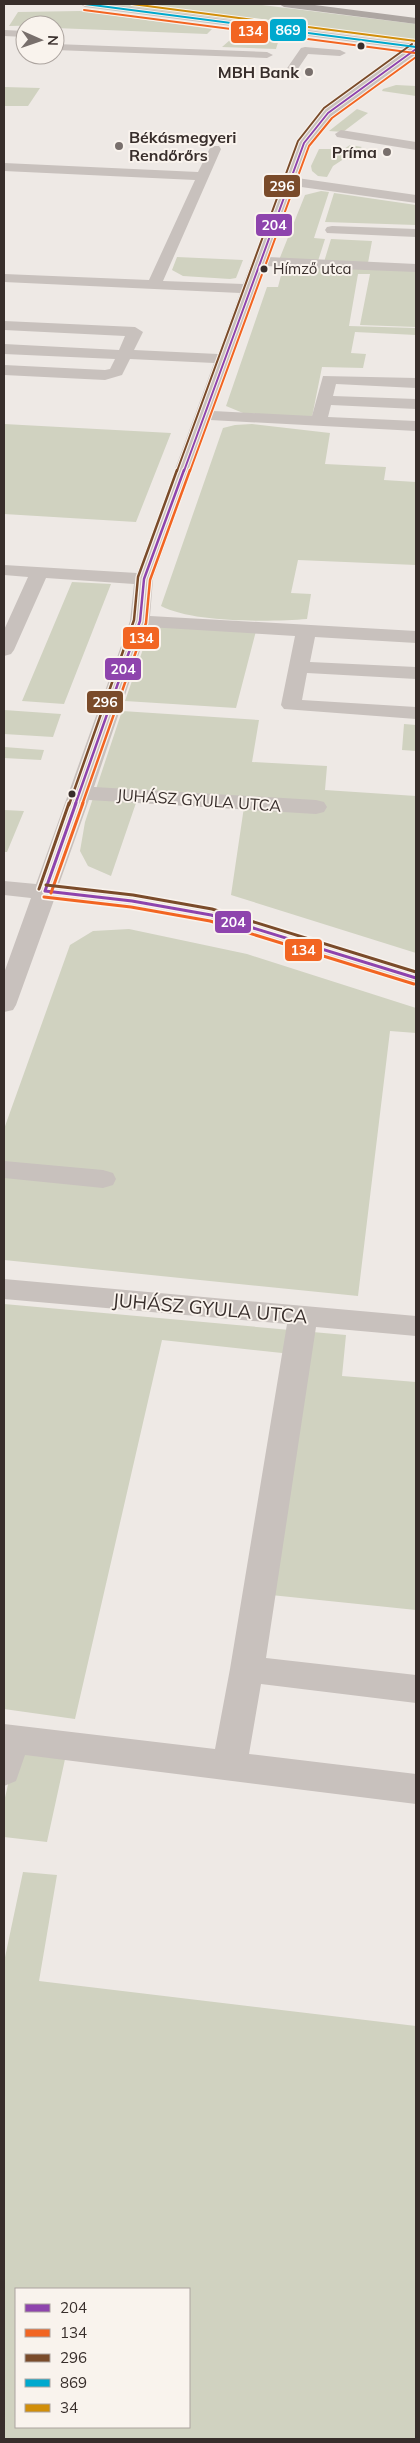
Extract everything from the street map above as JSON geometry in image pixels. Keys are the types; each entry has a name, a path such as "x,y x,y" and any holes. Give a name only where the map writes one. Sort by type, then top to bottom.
{"main road":[{"path":"284,4 416,20"},
{"path":"343,4 416,13"}],"street":[{"path":"85,4 416,48"},
{"path":"198,52 229,23"},
{"path":"65,47 267,55"},
{"path":"4,1005 44,891 82,793 140,621 144,579 259,261 304,143 328,114 416,48"},
{"path":"289,74 305,50 342,53 367,59 398,62"},
{"path":"341,134 416,146"},
{"path":"154,285 215,149"},
{"path":"4,167 204,176"},
{"path":"289,181 416,200"},
{"path":"332,230 416,233"},
{"path":"259,261 416,268"},
{"path":"4,278 250,289"},
{"path":"4,325 135,332 116,372 105,375 4,370"},
{"path":"4,349 124,356 224,359"},
{"path":"320,421 329,379 416,383"},
{"path":"324,400 416,404"},
{"path":"204,415 416,426"},
{"path":"4,570 144,579"},
{"path":"4,650 40,572"},
{"path":"4,606 23,608"},
{"path":"140,621 191,622 416,637"},
{"path":"306,631 291,705 416,713"},
{"path":"298,667 416,673"},
{"name":"JUHÁSZ GYULA UTCA","path":"82,793 316,807"},
{"path":"4,888 132,901 211,914 416,978"},
{"path":"4,1169 103,1179"},
{"name":"JUHÁSZ GYULA UTCA","path":"4,1289 416,1326"},
{"path":"229,1766 247,1669 303,1316"},
{"path":"247,1669 416,1689"},
{"path":"6,1750 229,1766 416,1790"}],"green space":[{"path":"106,4 253,4 416,24 416,43"},
{"path":"80,11 212,29 207,34 65,28 65,15 16,15 18,12"},
{"path":"15,17 15,26 9,26"},
{"path":"238,33 279,39 276,49 222,47"},
{"path":"396,85 416,86 416,96 382,91"},
{"path":"4,87 40,88 28,106 4,106"},
{"path":"357,109 368,113 343,132 329,131"},
{"path":"350,145 362,147 333,166 327,177 318,176 312,171 311,166 319,149 344,149"},
{"path":"321,191 329,192 314,238 325,239 318,261 279,260 305,195"},
{"path":"334,193 416,205 416,225 325,222"},
{"path":"331,239 372,241 368,263 324,262"},
{"path":"177,257 243,260 236,278 230,279 183,276 172,270"},
{"path":"284,264 416,269 416,327 360,325 370,274 358,274 349,326 416,328 416,335 355,332 351,353 366,354 363,368 322,367 312,417 243,413 226,406 267,287 278,287"},
{"path":"4,424 171,433 136,522 4,514"},
{"path":"252,424 330,433 325,464 386,467 384,480 416,482 416,565 298,560 291,593 311,594 307,619 274,621 233,620 192,616 161,606 223,428"},
{"path":"72,582 111,584 64,704 22,701"},
{"path":"151,626 256,631 236,708 125,701"},
{"path":"4,710 61,714 53,737 4,734"},
{"path":"122,711 259,720 252,762 327,766 325,790 416,796 416,953 231,895 244,807 137,800 111,876 88,866 80,851 85,822"},
{"path":"404,724 416,725 416,751 402,750"},
{"path":"4,747 44,750 41,760 4,758"},
{"path":"4,810 24,811 7,852 4,852"},
{"path":"129,929 247,954 416,1008 416,1033 390,1031 358,1296 4,1260 4,1129 70,945 93,931"},
{"path":"4,1304 346,1335 342,1376 416,1382 416,1610 271,1595 310,1356 162,1340 75,1719 4,1709"},
{"path":"17,1745 67,1750 47,1842 4,1837 4,1802"},
{"path":"23,1872 57,1875 39,1981 416,2026 416,2439 4,2439 4,1962"}],"transit line":[{"name":"869","path":"85,4 416,47"},
{"name":"34","path":"132,4 416,41"},
{"name":"134","path":"84,10 415,53"},
{"name":"296","path":"39,889 134,620 138,577 298,141 324,108 412,44"},
{"name":"204","path":"45,891 140,621 144,579 304,143 328,113 416,49"},
{"name":"134","path":"51,893 146,623 150,580 309,146 332,118 416,57"},
{"name":"296","path":"46,885 133,895 212,909 416,972"},
{"name":"204","path":"45,891 132,901 211,915 416,978"},
{"name":"134","path":"44,897 131,907 210,921 414,984"}],"place":[{"name":"MBH Bank","path":"309,72"},
{"name":"Békásmegyeri Rendőrőrs","path":"119,146"},
{"name":"Príma","path":"387,152"},
{"name":"Hímző utca","path":"264,269"}]}
